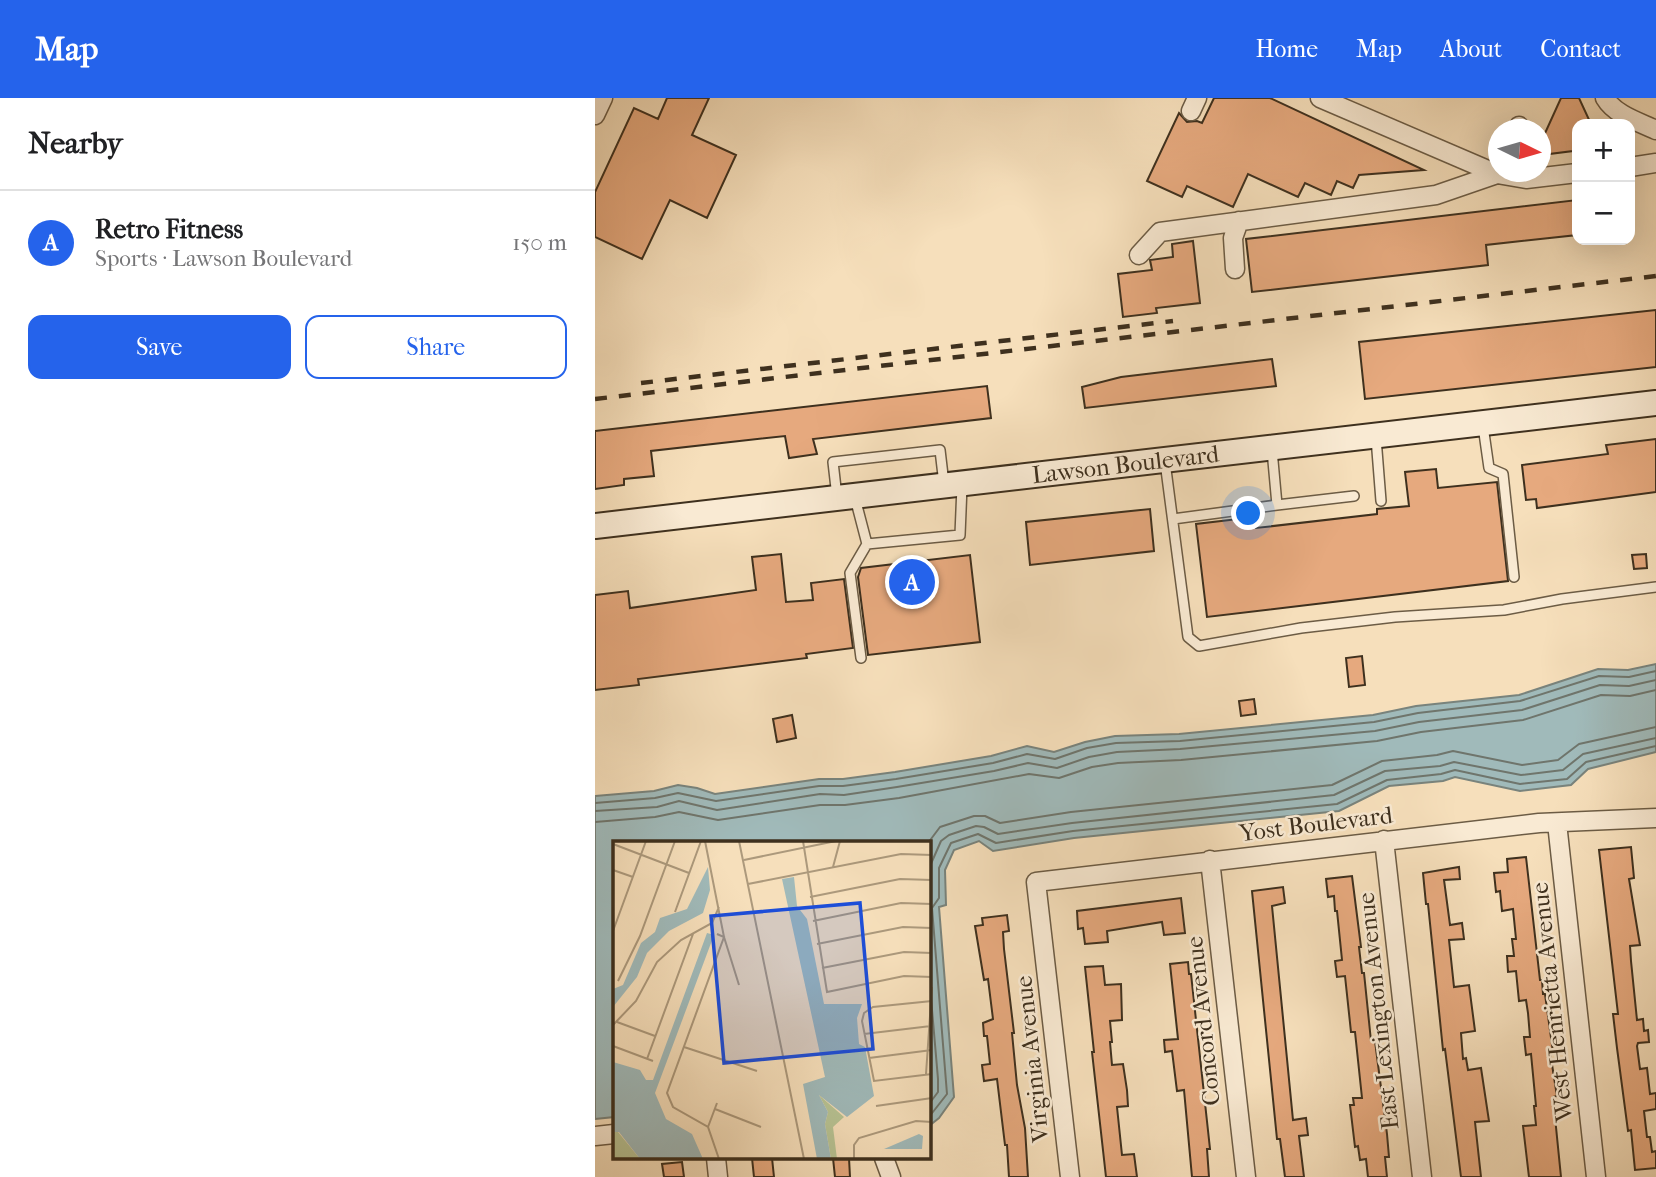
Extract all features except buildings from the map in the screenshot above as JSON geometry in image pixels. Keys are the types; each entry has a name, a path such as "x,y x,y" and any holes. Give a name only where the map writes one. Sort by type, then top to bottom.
{"main road":[{"name":"Lawson Boulevard","path":"595,526 1656,403"}],"street":[{"path":"595,115 603,98"},
{"path":"1320,98 1488,169"},
{"path":"1605,98 1622,114 1656,130"},
{"path":"1635,166 1656,163"},
{"path":"1551,176 1572,173"},
{"path":"1139,255 1160,232 1436,195 1488,177"},
{"path":"1235,269 1233,238 1239,221"},
{"name":"Yost Boulevard","path":"1042,936 1036,882 1539,822 1656,818"},
{"name":"West Henrietta Avenue","path":"1557,822 1596,1177"},
{"name":"East Lexington Avenue","path":"1384,840 1422,1177"},
{"name":"Concord Avenue","path":"1210,860 1246,1177"},
{"name":"Virginia Avenue","path":"1042,936 1070,1177"},
{"path":"595,1136 613,1134"},
{"path":"885,1160 891,1177"}],"lane":[{"path":"1483,424 1489,468 1503,474 1514,577"},
{"path":"1376,436 1381,501"},
{"path":"1272,448 1277,505"},
{"path":"940,450 953,485 960,535 867,544 833,462 940,450"},
{"path":"1165,460 1188,638 1199,646 1301,628 1395,617 1504,610 1562,599 1656,587"},
{"path":"1173,519 1354,496"},
{"path":"861,658 849,573 867,544"}],"water":[{"path":"1656,664 1656,752 1588,769 1571,785 1520,791 1455,777 1443,781 1389,786 1339,811 1074,838 993,851 979,841 954,850 945,870 946,905 939,907 954,1097 931,1124 931,841 613,841 613,1117 595,1119 595,796 654,791 678,785 715,794 819,779 843,779 895,772 991,756 1027,746 1054,752 1115,736 1179,734 1373,715 1416,706 1519,695 1598,669 1628,670"}],"railway":[{"path":"595,399 1656,276"},
{"path":"641,383 1173,321"}],"place":[{"name":"Retro Fitness","path":"912,582"}]}
